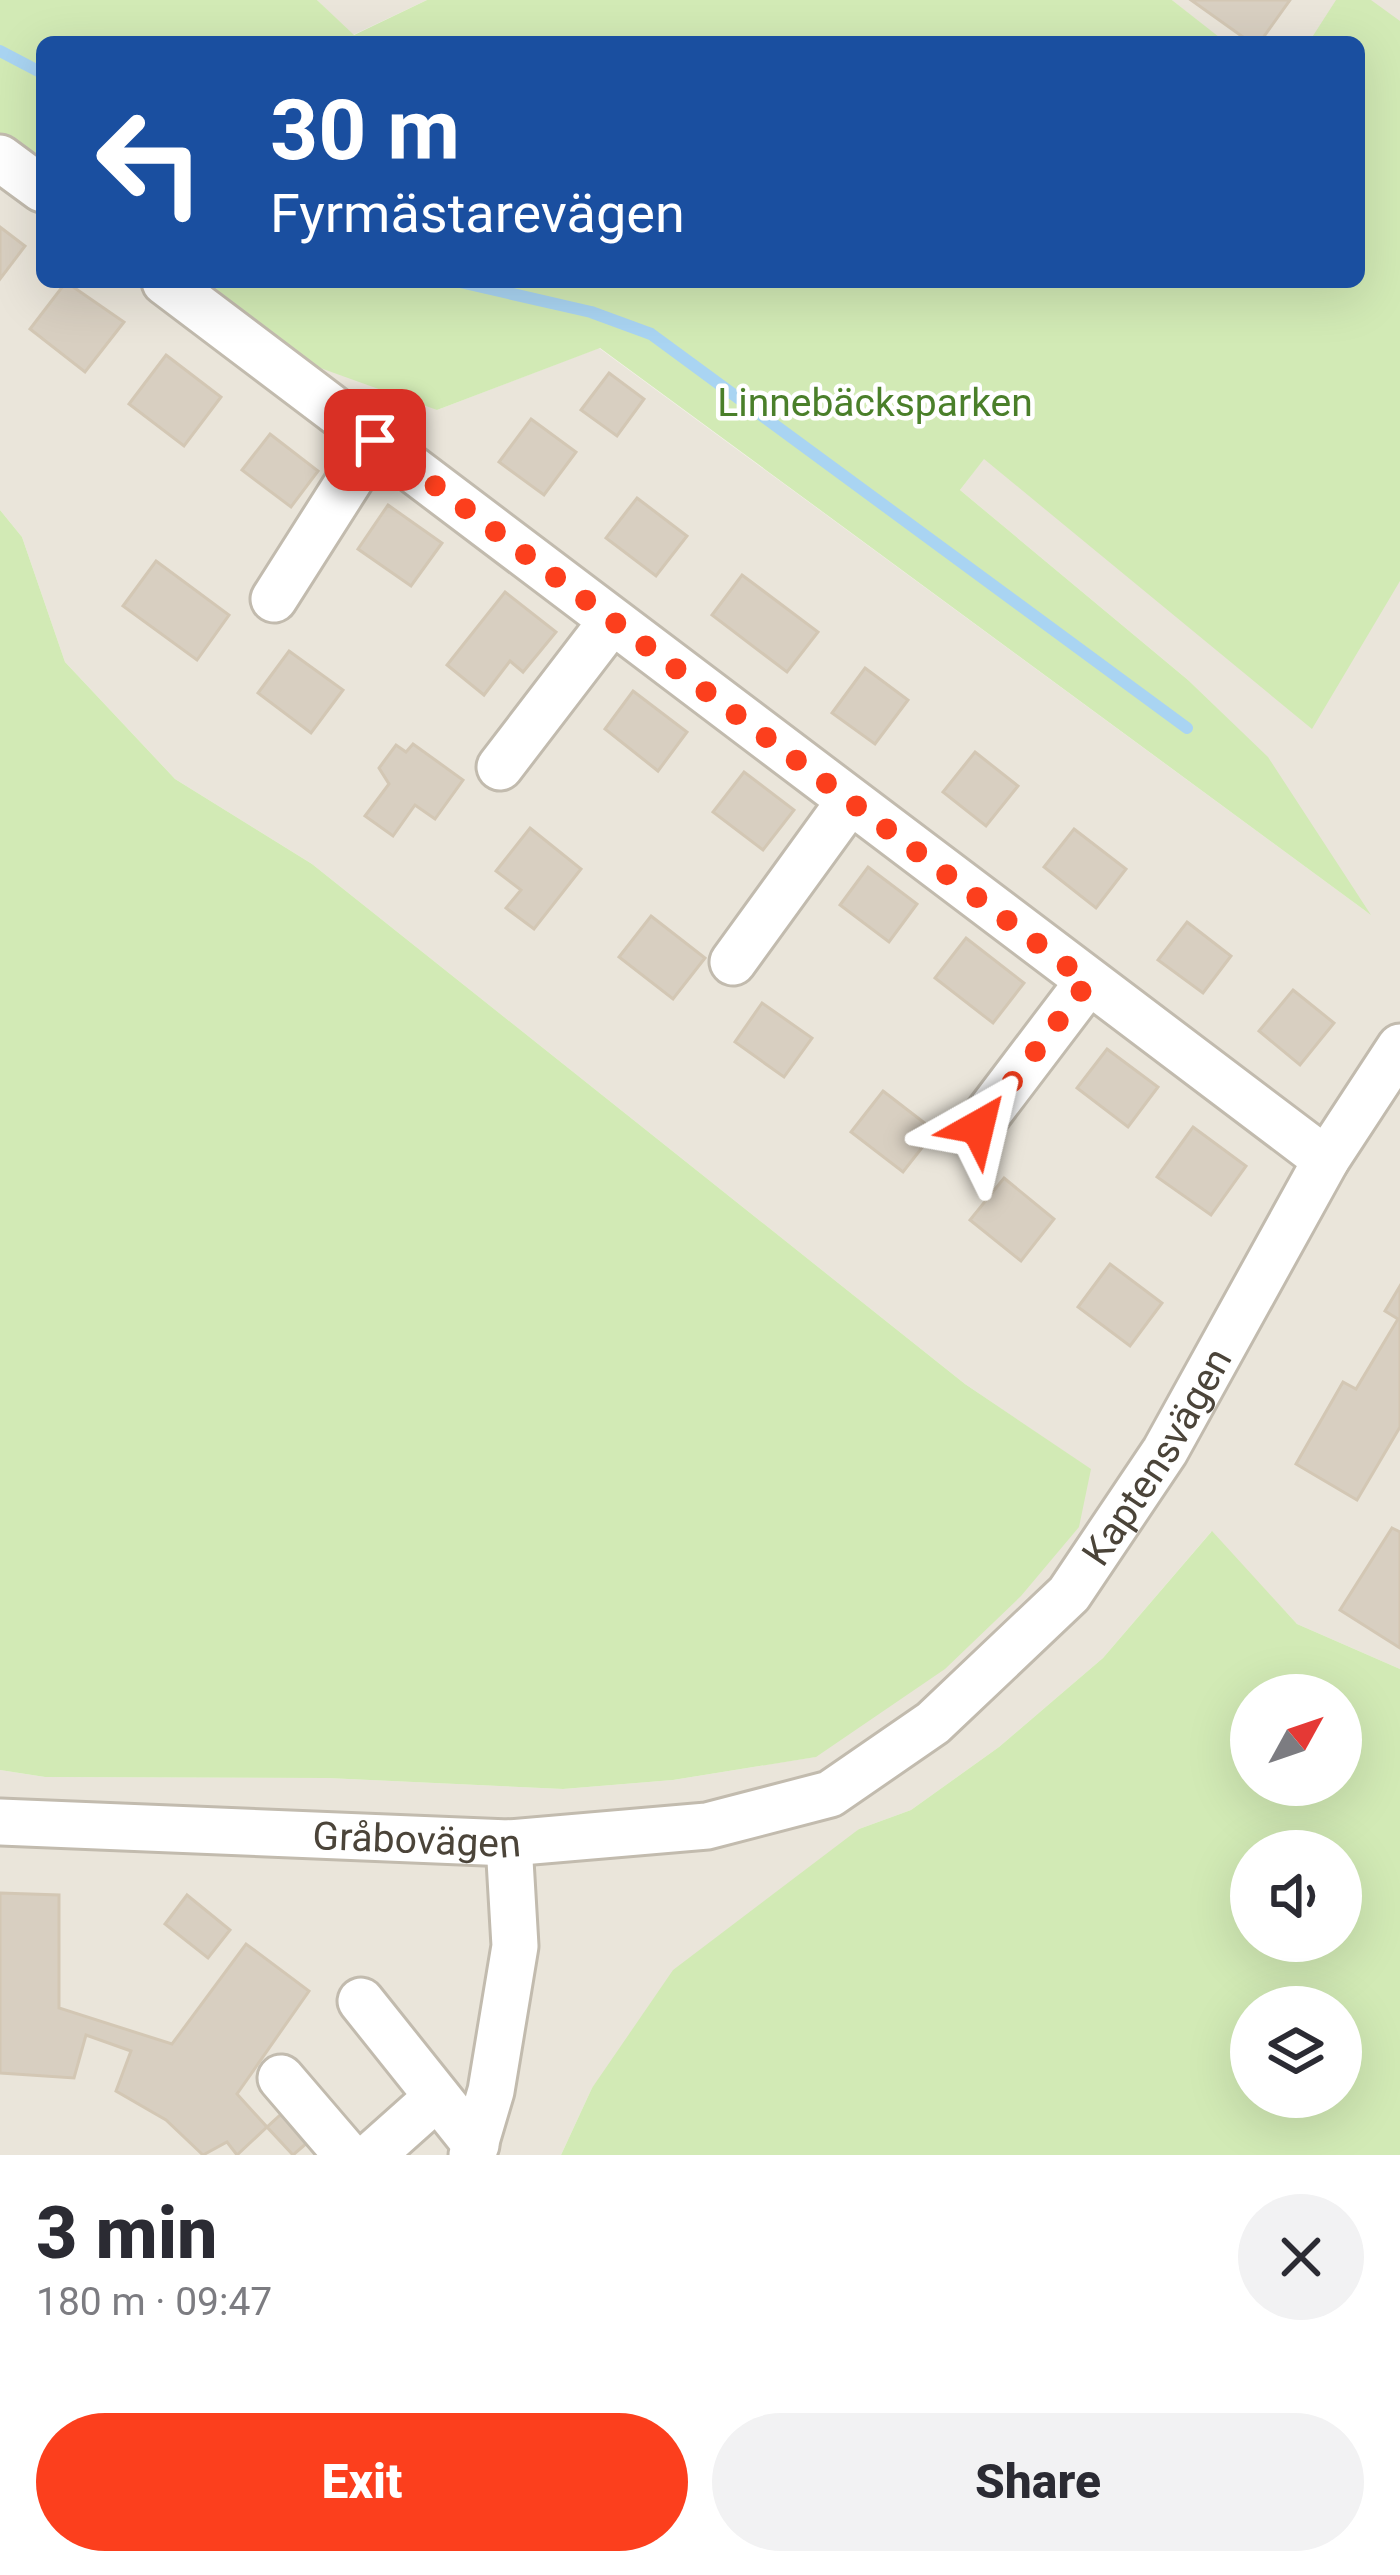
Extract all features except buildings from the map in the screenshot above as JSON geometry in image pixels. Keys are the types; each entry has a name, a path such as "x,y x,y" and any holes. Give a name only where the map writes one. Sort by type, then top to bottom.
{"street":[{"path":"0,158 36,185"},
{"path":"173,288 1326,1160"},
{"path":"274,599 375,440"},
{"path":"500,766 611,622"},
{"path":"733,962 849,802"},
{"path":"978,1127 1088,982"},
{"name":"Kaptensvägen","path":"830,1794 934,1723 1069,1594 1166,1450 1326,1160 1400,1047"},
{"name":"Gråbovägen","path":"0,1822 509,1843 706,1826 830,1794"},
{"path":"474,2150 491,2091 514,1946 509,1843"},
{"path":"361,2001 474,2150"},
{"path":"281,2078 347,2155"},
{"path":"372,2155 437,2097"}],"shaded area":[{"path":"317,0 427,0 353,35"},
{"path":"1172,0 1400,0 1400,1669 1297,1624 1211,1532 1103,1658 999,1747 911,1810 859,1829 592,2088 561,2155 0,2155 0,1770 45,1777 327,1778 563,1789 673,1780 815,1757 1090,1469 965,1384 312,864 175,779 65,662 22,537 0,510 0,137 36,164 36,288 205,288 437,410 599,348 1367,912 1267,757 1188,680 960,490 984,458 1346,288 1365,288 1365,36 1217,36"}],"green space":[{"path":"0,0 317,0 354,35 427,0 1172,0 1218,36 36,36 36,164 0,137"},
{"name":"Linnebäcksparken","path":"1336,0 1371,0 1400,21 1400,581 1312,729 984,459 960,490 1188,680 1268,757 1371,915 600,348 437,410 298,360 202,288 1365,288 1365,36 1313,36"},
{"path":"0,510 22,537 65,662 175,779 312,864 965,1384 1091,1469 1079,1527 1021,1596 945,1669 816,1757 673,1780 563,1789 327,1778 45,1777 0,1770"},
{"path":"1212,1531 1297,1624 1400,1669 1400,2155 561,2155 592,2088 673,1970 859,1829 911,1810 999,1747 1103,1658"}],"waterway":[{"path":"0,51 36,70"},
{"path":"486,288 591,312 651,334 1187,728"}],"route":[{"path":"375,440 463,512 1088,982 978,1127"}]}
